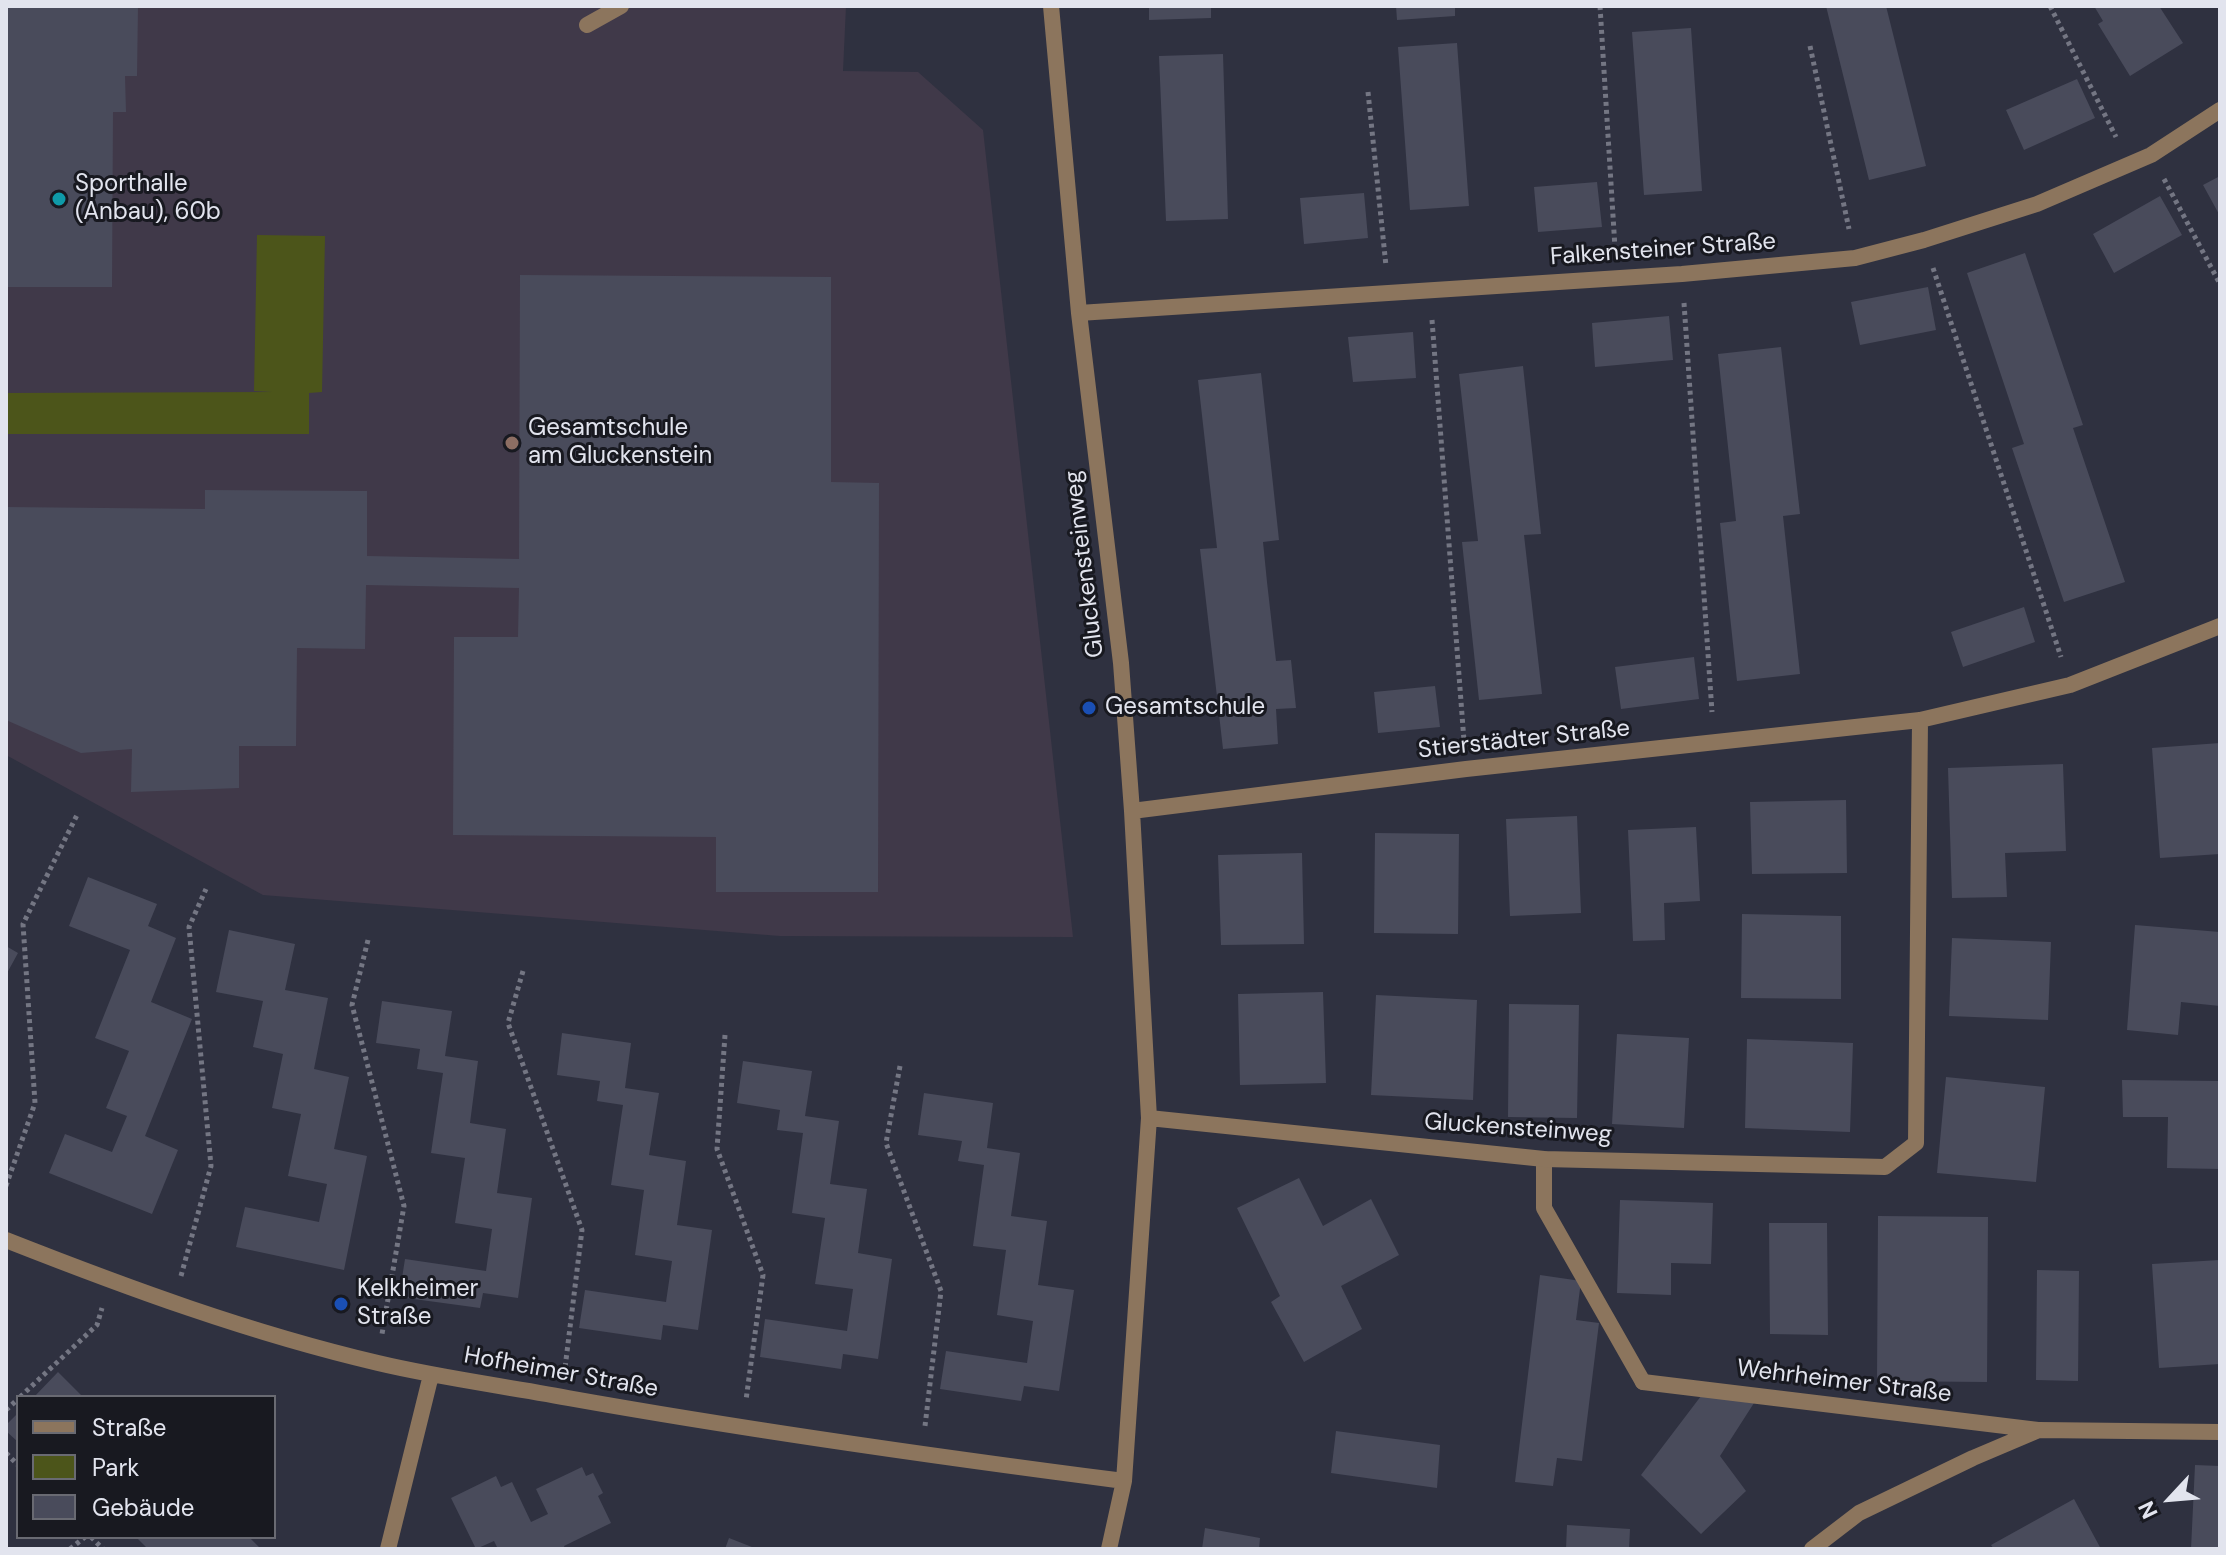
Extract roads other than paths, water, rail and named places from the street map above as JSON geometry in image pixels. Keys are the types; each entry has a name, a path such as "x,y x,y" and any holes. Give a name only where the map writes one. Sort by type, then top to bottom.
{"street":[{"path":"587,25 621,6"},
{"name":"Gluckensteinweg","path":"1051,6 1079,313 1121,663 1149,1118 1124,1481 1109,1549"},
{"name":"Falkensteiner Straße","path":"1079,313 1682,274 1855,258 2037,204 2151,155 2220,110"},
{"name":"Stierstädter Straße","path":"1132,811 1466,769 1920,720 2070,685 2220,626"},
{"name":"Gluckensteinweg","path":"1149,1118 1544,1159 1885,1167 1916,1143 1920,720"},
{"name":"Wehrheimer Straße","path":"1544,1159 1544,1208 1643,1382 2039,1430 2220,1432"},
{"name":"Hofheimer Straße","path":"6,1240 234,1324 431,1375 742,1429 1124,1481"},
{"path":"388,1549 431,1375"},
{"name":"Wehrheimer Straße","path":"1812,1549 1859,1513 2039,1430"}],"place":[{"name":"Sporthalle (Anbau), 60b","path":"59,199"},
{"name":"Gesamtschule am Gluckenstein","path":"512,443"},
{"name":"Gesamtschule","path":"1089,708"},
{"name":"Kelkheimer Straße","path":"341,1304"}]}
